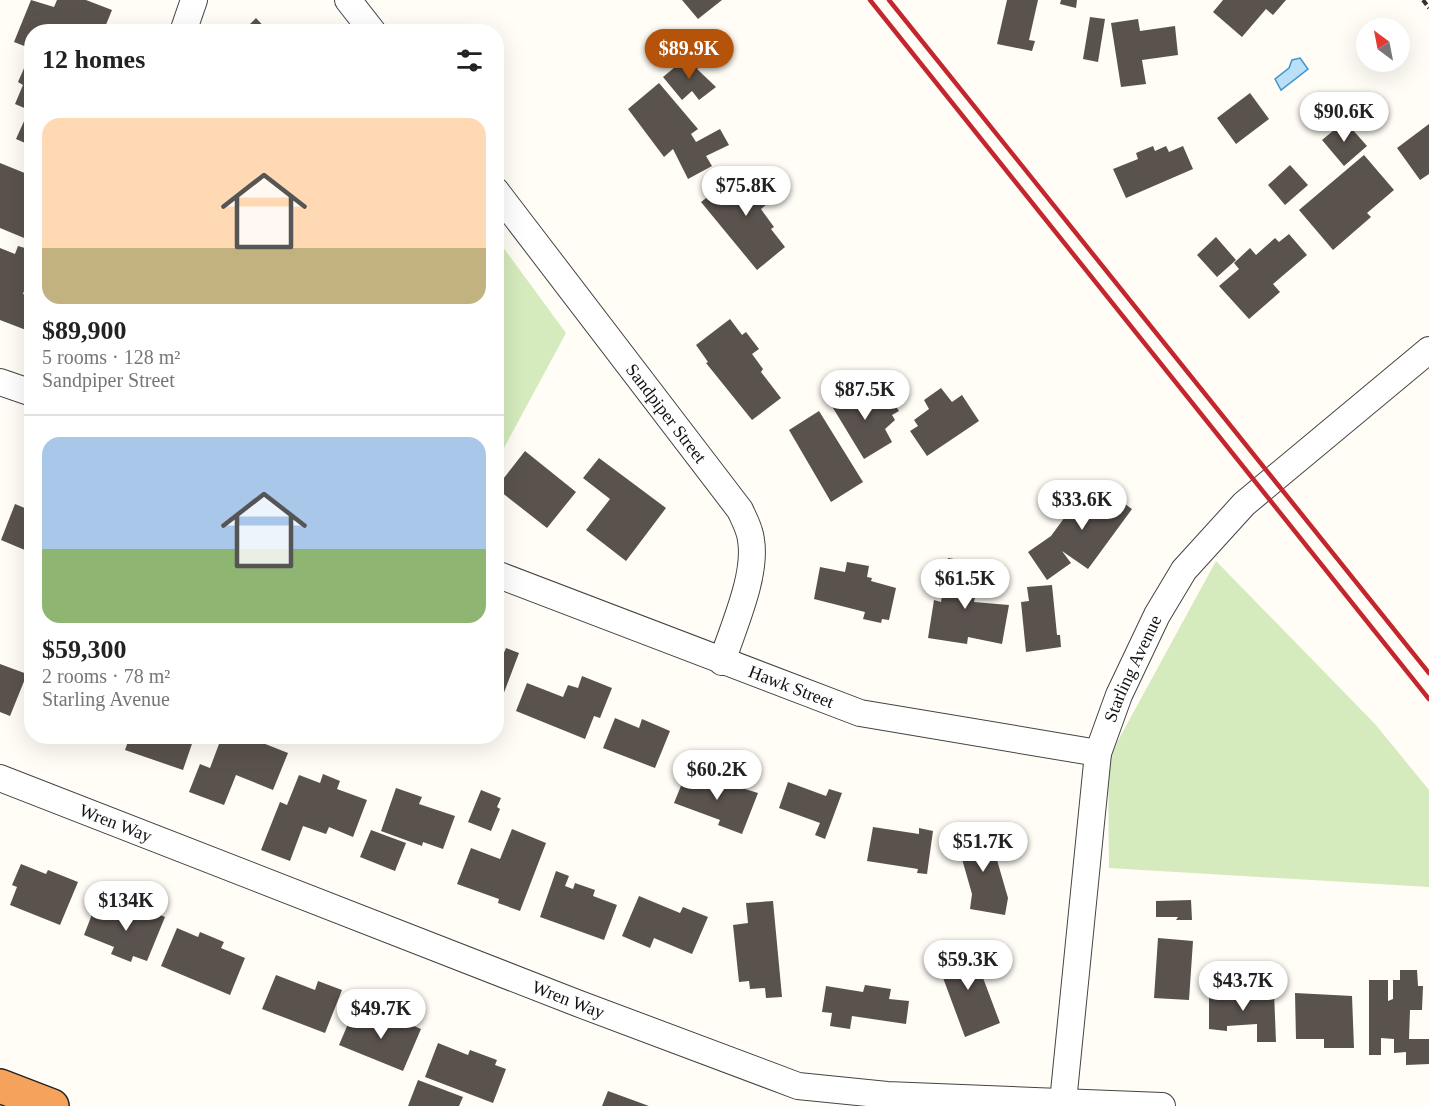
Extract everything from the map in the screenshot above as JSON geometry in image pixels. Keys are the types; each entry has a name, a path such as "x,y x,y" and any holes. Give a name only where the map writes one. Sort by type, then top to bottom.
{"highway":[{"path":"0,1086 52,1106"}],"street":[{"path":"186,24 194,0"},
{"path":"348,0 367,24"},
{"name":"Sandpiper Street","path":"504,201 740,510 750,532 752,552 745,589 723,662"},
{"name":"Starling Avenue","path":"1063,1102 1098,753 1135,659 1184,570 1244,504 1429,350"},
{"path":"0,382 24,390"},
{"name":"Hawk Street","path":"504,577 723,662 874,717 1098,753"},
{"name":"Wren Way","path":"0,778 577,1003 798,1086 887,1095 1162,1106"}],"path":[{"path":"1423,0 1429,8"}],"green space":[{"path":"504,249 566,333 504,448"},
{"path":"1216,561 1375,724 1429,790 1429,887 1109,868 1108,759"}],"water":[{"path":"1300,58 1308,69 1281,90 1275,79 1289,68 1292,60"}],"building":[{"path":"31,0 54,7 57,0 86,0 112,10 106,24 24,24 24,46 14,42"},
{"path":"682,0 722,0 698,19"},
{"path":"1007,0 1038,0 1029,40 1035,41 1032,51 997,44"},
{"path":"1061,0 1077,0 1076,8 1060,4"},
{"path":"1223,0 1286,0 1273,15 1266,9 1242,37 1213,12"},
{"path":"1090,17 1105,19 1098,62 1083,59"},
{"path":"256,18 262,24 250,24"},
{"path":"1138,19 1140,31 1175,26 1178,55 1142,60 1146,84 1121,87 1111,23"},
{"path":"687,57 691,61 695,58 701,66 697,69 716,87 699,100 692,91 682,100 663,77"},
{"path":"24,68 24,108 15,104 23,85 18,82"},
{"path":"659,83 698,129 691,134 696,142 720,129 729,145 706,156 712,166 688,179 673,149 664,157 628,109"},
{"path":"1250,93 1269,119 1236,144 1217,118"},
{"path":"24,121 24,142 16,139"},
{"path":"1345,121 1367,146 1344,166 1322,140"},
{"path":"1429,124 1429,174 1420,180 1397,148"},
{"path":"1153,146 1155,151 1166,146 1169,152 1183,146 1193,169 1126,198 1113,169 1138,159 1136,153"},
{"path":"1364,155 1394,190 1367,213 1371,217 1333,250 1299,210"},
{"path":"0,163 24,173 24,238 0,228"},
{"path":"1290,165 1308,185 1285,205 1268,185"},
{"path":"748,167 773,199 761,209 774,227 771,229 785,247 757,270 701,202"},
{"path":"1289,234 1307,255 1273,284 1280,292 1249,319 1219,286 1239,269 1234,263 1250,248 1256,255 1275,238 1279,242"},
{"path":"1216,237 1236,260 1217,277 1197,255"},
{"path":"18,246 24,248 24,329 0,320 0,248 15,254"},
{"path":"730,319 742,335 746,332 759,349 752,354 763,369 761,372 781,398 752,420 706,363 708,362 696,345"},
{"path":"853,388 858,396 868,390 878,405 883,401 888,409 895,405 899,411 892,415 895,420 885,429 892,442 864,459 830,403"},
{"path":"941,388 952,402 962,395 979,421 927,456 910,431 918,426 914,420 929,409 924,400"},
{"path":"819,411 863,482 831,502 789,430"},
{"path":"525,451 576,492 547,528 504,494 504,478"},
{"path":"599,458 666,508 626,561 586,530 610,499 583,478"},
{"path":"1092,480 1132,509 1088,569 1062,551 1071,563 1047,580 1028,552 1051,536"},
{"path":"15,504 24,508 24,550 1,540"},
{"path":"948,558 972,562 969,586 977,587 974,602 1009,605 1002,644 968,637 967,644 928,638 934,600 941,602"},
{"path":"847,562 869,566 867,577 872,578 871,581 896,588 889,620 882,619 881,623 863,619 865,612 814,599 820,567 845,572"},
{"path":"1052,585 1057,635 1060,635 1061,647 1026,652 1021,602 1029,601 1027,587"},
{"path":"506,648 519,653 504,693"},
{"path":"0,664 24,673 24,681 10,716 0,712"},
{"path":"582,676 612,688 600,718 594,716 585,739 516,711 527,683 563,697 568,685 578,688"},
{"path":"615,718 639,728 642,719 670,731 655,768 603,748"},
{"path":"127,744 192,744 183,770 125,750"},
{"path":"219,744 265,744 288,753 273,790 236,775 224,805 189,792 200,764 210,768"},
{"path":"687,771 758,793 742,834 718,825 720,820 674,803"},
{"path":"323,774 340,781 337,789 367,800 353,837 329,827 326,834 303,826 290,861 261,850 280,802 287,805 299,775 320,783"},
{"path":"788,782 826,796 829,789 842,793 825,839 815,835 820,823 779,808"},
{"path":"396,788 422,797 419,804 455,816 443,849 423,842 422,846 381,831"},
{"path":"481,790 501,798 497,807 500,809 491,831 468,822"},
{"path":"873,827 919,834 919,828 933,831 927,874 917,873 918,869 867,861"},
{"path":"512,829 546,843 520,911 498,903 499,899 457,884 471,848 500,859"},
{"path":"988,829 1008,898 1005,915 970,909 972,894 956,838"},
{"path":"371,830 406,843 395,871 360,857"},
{"path":"21,864 46,874 48,870 78,882 60,925 10,905 17,887 12,885"},
{"path":"556,871 569,876 565,886 573,889 575,883 595,890 593,896 617,905 604,940 540,917"},
{"path":"639,896 680,913 683,907 708,917 692,954 654,938 650,948 622,936"},
{"path":"1191,900 1192,920 1176,920 1178,917 1156,917 1156,901"},
{"path":"773,901 782,997 766,998 765,988 750,989 749,981 739,982 733,925 748,923 746,903"},
{"path":"96,904 132,919 138,906 165,917 147,961 133,956 131,962 111,954 114,947 84,935"},
{"path":"177,928 198,937 200,932 224,942 221,948 245,958 230,995 161,966"},
{"path":"1158,938 1193,941 1189,1000 1154,998"},
{"path":"971,946 1000,1023 965,1037 936,959"},
{"path":"1400,970 1417,970 1418,986 1423,986 1422,1010 1410,1010 1409,1039 1429,1039 1429,1064 1406,1065 1406,1052 1394,1053 1394,1039 1381,1038 1381,1055 1369,1055 1369,980 1388,980 1388,1001 1393,999 1393,980 1400,980"},
{"path":"276,975 315,990 318,981 342,990 325,1033 262,1009"},
{"path":"1209,983 1225,983 1225,997 1274,992 1276,1042 1257,1042 1257,1024 1227,1026 1227,1031 1209,1029"},
{"path":"865,985 891,989 889,999 909,1001 906,1024 852,1016 850,1029 830,1026 832,1013 822,1012 826,986 863,992"},
{"path":"1295,993 1352,996 1354,1048 1324,1048 1324,1039 1296,1039"},
{"path":"354,1010 394,1027 398,1019 421,1029 403,1071 339,1045"},
{"path":"438,1043 468,1055 470,1050 497,1060 495,1065 506,1069 493,1103 425,1077"},
{"path":"418,1080 463,1097 459,1106 408,1106"},
{"path":"608,1091 649,1106 602,1106"}],"railway":[{"path":"870,0 1429,699"},
{"path":"889,0 1429,673"}]}
